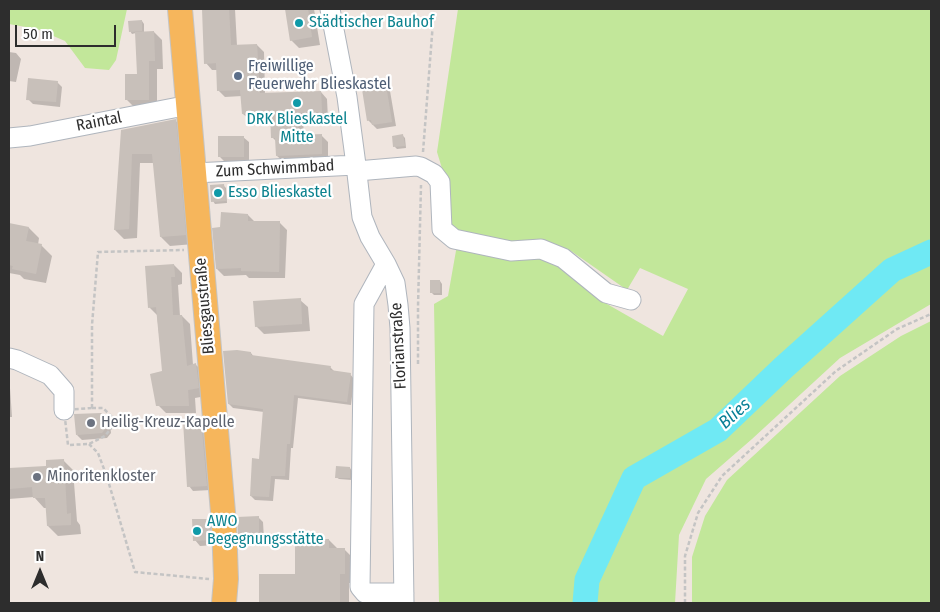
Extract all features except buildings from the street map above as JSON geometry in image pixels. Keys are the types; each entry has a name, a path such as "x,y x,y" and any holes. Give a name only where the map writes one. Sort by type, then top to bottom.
{"main road":[{"name":"Bliesgaustraße","path":"180,9 224,524 226,578 224,603"}],"street":[{"name":"Florianstraße","path":"330,9 347,98 362,217 370,237 386,264 394,283 400,328 404,598"},
{"name":"Raintal","path":"9,138 30,136 189,105"},
{"name":"Zum Schwimmbad","path":"194,173 422,167"},
{"path":"422,167 434,174 440,182 442,229 454,239 511,251 541,249 563,258 606,293 631,300"},
{"path":"386,264 364,304 360,587 365,593 404,598"},
{"path":"9,358 50,375 64,392 64,410"}],"path":[{"path":"418,367 422,167 434,9"},
{"path":"64,410 68,445 89,444 105,436 112,427 112,417 103,408 92,408 92,324 98,252 200,249"},
{"path":"685,603 685,556 698,513 722,476 836,371 898,329 931,314"},
{"path":"89,444 98,454 107,476 135,572 204,579"}],"green space":[{"path":"9,9 127,9 116,60 109,70 85,68 65,41 37,29 9,24"},
{"path":"458,9 931,9 931,304 840,358 706,479 679,535 675,603 439,603 434,304 448,296 457,245 545,258 563,266 600,300 663,336 688,289 640,268 627,290 571,251 545,243 511,246 459,234 450,222 444,175 437,152"},
{"path":"931,321 931,603 692,603 692,557 705,516 727,480 840,376 901,336"}],"waterway":[{"name":"Blies","path":"585,603 587,580 634,478 718,430 783,368 892,270 931,252"}],"place":[{"name":"Städtischer Bauhof","path":"299,23"},
{"name":"Freiwillige Feuerwehr Blieskastel","path":"238,76"},
{"name":"DRK Blieskastel Mitte","path":"297,103"},
{"name":"Esso Blieskastel","path":"218,193"},
{"name":"Heilig-Kreuz-Kapelle","path":"91,423"},
{"name":"Minoritenkloster","path":"37,477"},
{"name":"AWO Begegnungsstätte","path":"197,531"}]}
